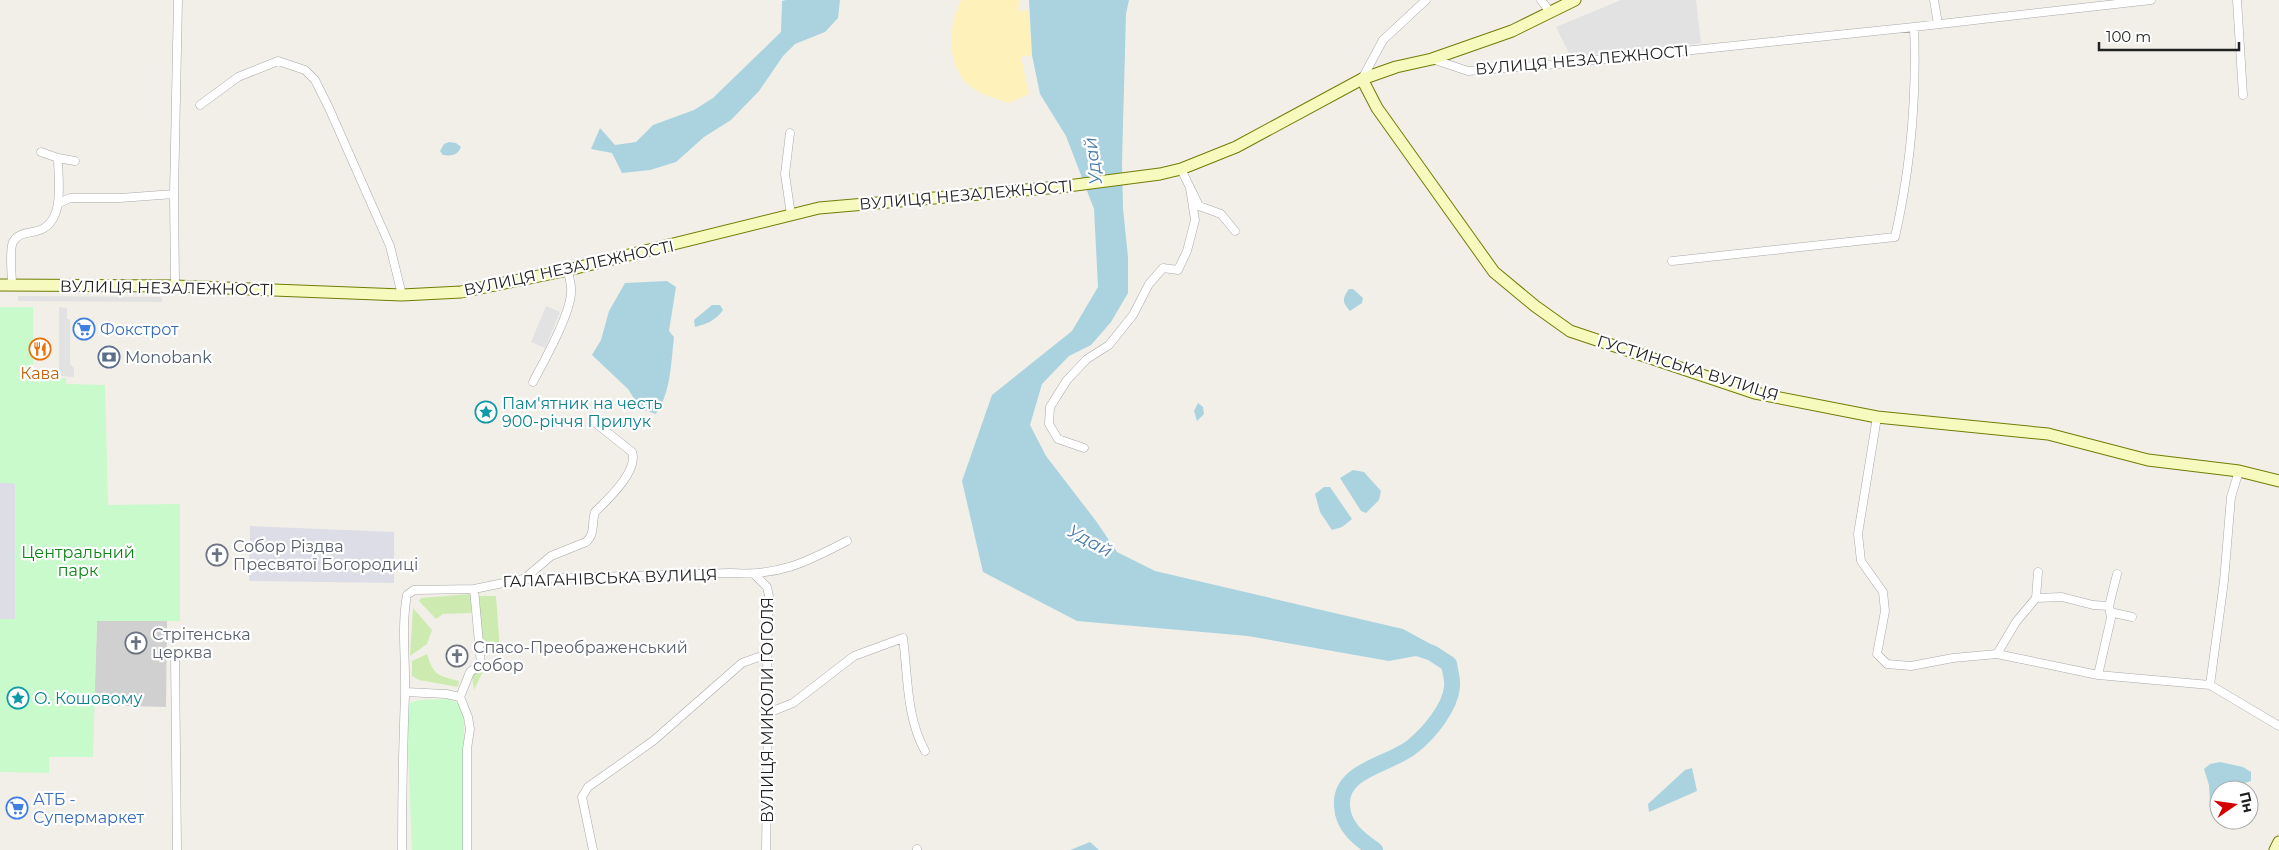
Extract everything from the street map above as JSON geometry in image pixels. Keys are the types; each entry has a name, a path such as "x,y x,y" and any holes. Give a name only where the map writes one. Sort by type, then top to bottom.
{"main road":[{"path":"1432,59 1512,31 1575,0"},
{"name":"ВУЛИЦЯ НЕЗАЛЕЖНОСТІ","path":"6,285 175,286 402,295 461,292 568,270 819,208 1060,187 1160,174 1181,169 1236,147 1362,79 1396,67 1432,59"},
{"name":"ГУСТИНСЬКА ВУЛИЦЯ","path":"1362,79 1378,108 1494,272 1534,306 1570,331 1755,393 1877,417 2048,434 2148,460 2239,472 2279,481"},
{"path":"2274,850 2279,842"}],"street":[{"path":"175,286 174,194 178,0"},
{"path":"1362,79 1383,40 1426,0"},
{"path":"1541,0 1550,12"},
{"path":"1934,0 1938,24"},
{"name":"ВУЛИЦЯ НЕЗАЛЕЖНОСТІ","path":"1432,59 1468,71 1558,64 2150,0"},
{"path":"2237,0 2243,95"},
{"path":"1672,261 1895,237 1913,135 1916,78 1914,27"},
{"path":"200,104 238,77 278,61 305,70 316,80 390,246 402,295"},
{"path":"790,133 785,174 791,215"},
{"path":"41,152 75,161"},
{"path":"6,285 12,244 18,236 40,230 51,222 59,203 58,158"},
{"path":"1181,169 1199,206 1221,214 1234,231"},
{"path":"1084,448 1058,439 1049,424 1050,407 1067,380 1087,359 1109,345 1133,315 1149,284 1163,268 1178,270 1187,252 1195,220 1190,188"},
{"path":"59,203 70,198 120,198 174,194"},
{"path":"533,382 550,349 570,300 572,290 568,270"},
{"path":"1877,417 1858,534 1861,561 1883,592 1885,611 1877,654 1887,664 1911,666 1953,658 1997,654 2098,675 2210,685 2279,726"},
{"path":"524,579 551,556 586,542 590,538 594,531 594,512 618,488 633,462 632,452 593,421"},
{"path":"2210,685 2224,581 2231,498 2239,472"},
{"name":"ГАЛАГАНІВСЬКА ВУЛИЦЯ","path":"405,692 403,614 408,595 414,590 474,589 524,579 731,573 755,575 799,565 847,541"},
{"path":"1997,654 2016,622 2036,598 2038,572"},
{"path":"2098,675 2112,618 2110,609 2117,574"},
{"name":"ВУЛИЦЯ МИКОЛИ ГОГОЛЯ","path":"755,575 767,587 769,596 766,654 768,713 766,850"},
{"path":"467,850 468,749 470,729 468,717 460,697 470,672 481,664 474,589"},
{"path":"2036,598 2062,597 2110,609 2132,617"},
{"path":"768,713 793,703 854,656 903,638 910,708 917,737 924,751"},
{"path":"175,654 176,850"},
{"path":"593,850 582,797 588,787 639,753 666,732 742,663 766,654"},
{"path":"402,850 402,756 405,692 446,694 460,697"}],"shaded area":[{"path":"1621,0 1696,0 1701,43 1571,57 1556,27"},
{"path":"18,296 162,297 162,302 18,301"},
{"path":"546,306 560,312 545,348 531,342"},
{"path":"59,307 67,308 67,319 70,319 70,364 74,368 74,377 59,376"},
{"path":"0,483 13,483 15,485 15,619 0,619"},
{"path":"250,526 394,532 394,583 249,581"},
{"path":"97,621 167,621 166,707 94,705"}],"green space":[{"name":"Центральний парк","path":"0,307 33,307 33,379 66,378 66,384 105,385 108,505 180,504 180,621 97,621 93,757 49,757 49,773 0,772 0,619 15,619 15,485 13,483 0,483"},
{"path":"471,594 471,613 443,614 436,619 419,601 421,598"},
{"path":"479,596 496,596 500,651 482,654"},
{"path":"413,608 432,630 427,644 410,656"},
{"path":"427,654 434,671 441,676 459,681 458,687 419,680 412,676 412,661"},
{"path":"485,667 474,690 472,676"},
{"path":"451,699 460,705 464,714 463,850 412,850 407,724 410,703 420,700"}],"sand":[{"path":"961,0 1019,0 1018,12 1028,9 1032,55 1021,57 1029,94 1009,103 977,91 962,78 954,59 951,39 954,19"}],"water":[{"path":"840,0 838,18 825,32 795,44 783,56 759,91 731,120 704,137 676,162 650,170 622,173 612,153 591,149 600,128 615,145 636,142 653,125 694,110 713,98 781,32 782,1"},
{"path":"1029,0 1129,0 1126,14 1122,162 1123,208 1128,257 1128,293 1111,322 1091,345 1069,356 1042,384 1030,425 1046,456 1096,521 1117,552 1155,571 1403,629 1436,647 1432,653 1389,661 1248,636 1077,621 983,572 962,481 992,395 1072,331 1098,287 1094,209 1066,136 1040,94 1032,55"},
{"path":"449,142 456,143 461,147 454,155 443,155 440,151 444,144"},
{"path":"667,281 676,287 669,331 674,337 671,367 665,396 656,414 641,409 628,389 592,355 601,340 609,311 625,283"},
{"path":"1349,289 1353,289 1363,298 1362,303 1350,311 1345,305 1344,300"},
{"path":"712,305 720,305 723,310 711,321 695,327 694,320"},
{"path":"1198,403 1203,407 1204,414 1197,421 1194,411"},
{"path":"1353,470 1364,472 1381,491 1379,500 1366,513 1361,511 1340,478"},
{"path":"1324,487 1330,487 1352,519 1342,527 1332,530 1320,512 1315,494"},
{"path":"2220,762 2243,767 2251,772 2251,780 2209,780 2209,785 2204,769 2210,764"},
{"path":"1692,768 1697,791 1649,812 1648,804 1685,770"},
{"path":"1090,842 1099,850 1070,850"}],"waterway":[{"name":"Удай","path":"1375,850 1358,837 1345,820 1342,806 1343,794 1357,776 1404,753 1419,741 1438,720 1447,703 1452,687 1449,664 1432,653 1411,646"}],"place":[{"name":"Фокстрот","path":"84,329"},
{"name":"Кава","path":"40,349"},
{"name":"Monobank","path":"109,357"},
{"name":"Пам'ятник на честь 900-річчя Прилук","path":"486,412"},
{"name":"Собор Різдва Пресвятої Богородиці","path":"217,555"},
{"name":"Стрітенська церква","path":"136,643"},
{"name":"Спасо-Преображенський собор","path":"457,656"},
{"name":"О. Кошовому","path":"18,698"},
{"name":"АТБ - Супермаркет","path":"17,808"}]}
